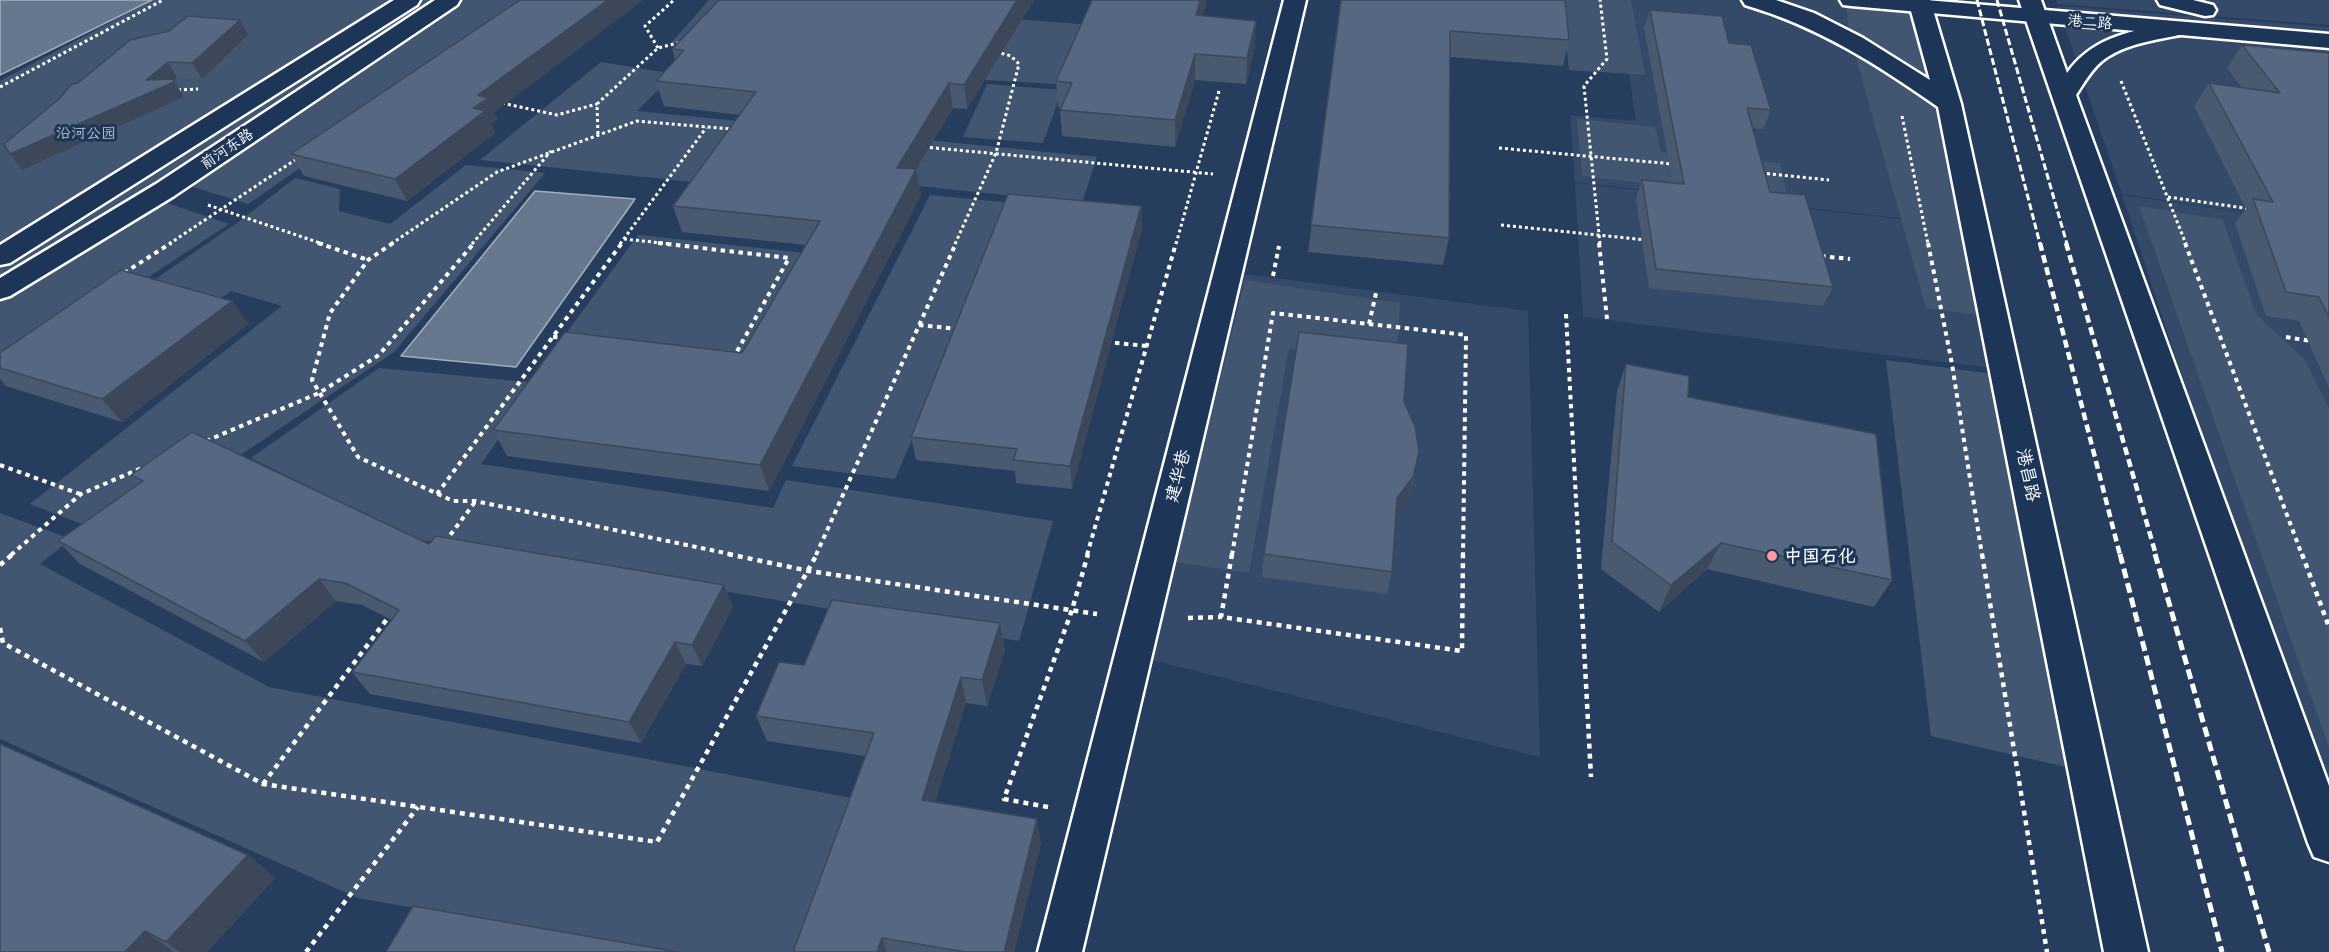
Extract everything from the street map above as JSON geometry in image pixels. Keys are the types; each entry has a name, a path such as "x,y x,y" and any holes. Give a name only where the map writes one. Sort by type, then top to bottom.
{"main road":[{"name":"前河东路","path":"0,256 61,221 409,0"},
{"name":"前河东路","path":"0,290 165,190 449,0"},
{"name":"建华巷","path":"1060,952 1295,0"},
{"path":"1753,0 1794,12 1854,40 1886,59 1949,104"},
{"name":"港二路","path":"1851,0 2034,8 2176,29 2329,41"},
{"name":"港二路","path":"2090,0 2227,11"},
{"path":"2168,0 2205,10"},
{"name":"港昌路","path":"1920,3 1949,104 2009,382 2126,952"},
{"path":"2034,8 2329,843"},
{"path":"2065,93 2085,66 2104,49 2176,29"}],"path":[{"path":"0,87 163,0"},
{"path":"658,48 645,26 674,0"},
{"path":"1600,0 1607,59 1584,86 1607,319"},
{"path":"499,103 557,116 597,104 658,48 689,41"},
{"path":"0,628 3,643 263,784 657,842 809,571 996,153 1018,64 1011,56 993,51"},
{"path":"2118,73 2168,197 2329,627"},
{"path":"178,90 201,89"},
{"path":"1094,816 1004,799 1072,610 1219,91"},
{"path":"597,104 598,134"},
{"path":"1900,107 1952,364 2013,753 2047,952"},
{"path":"741,130 637,121 598,134 497,172 368,260 330,314 312,380 358,457 453,501 475,501 809,571 1143,620 1221,617 1462,651 1466,335 1273,314 1221,617"},
{"path":"437,494 706,127"},
{"path":"915,146 1251,177"},
{"path":"1499,148 1674,165"},
{"path":"200,444 319,393 379,355 552,151"},
{"path":"116,279 301,156"},
{"path":"1757,173 1829,180"},
{"path":"165,190 368,260"},
{"path":"2168,197 2260,210"},
{"path":"1501,225 1656,241"},
{"path":"624,239 789,258 736,355 724,354"},
{"path":"1816,256 1850,259"},
{"path":"1369,324 1377,289"},
{"path":"1566,314 1591,777"},
{"path":"918,325 964,329"},
{"path":"553,337 576,339"},
{"path":"2286,337 2318,343"},
{"path":"1102,342 1147,346"},
{"path":"0,465 81,494"},
{"path":"0,565 81,494 146,466"},
{"path":"440,548 475,501"},
{"path":"263,784 397,605"},
{"path":"306,952 418,806"}],"shaded area":[{"path":"0,0 152,0 0,75"},
{"path":"1618,0 1914,0 1971,226 1575,182 1570,115 1636,121"},
{"path":"2056,0 2329,0 2329,25 2057,4"},
{"path":"2058,6 2329,27 2329,224 2122,194"},
{"path":"1575,183 1972,227 2001,369 1583,317"},
{"path":"535,191 635,199 516,367 401,356"},
{"path":"2122,195 2329,225 2329,819"},
{"path":"1235,273 1528,311 1540,757 1140,657"}],"green space":[{"name":"沿河公园","path":"153,0 442,0 0,287 0,81"},
{"path":"462,0 543,0 248,204 187,185"},
{"path":"709,0 763,0 1146,29 1126,88 986,80 672,42"},
{"path":"1437,0 1631,0 1645,75 1569,70 1562,10"},
{"path":"1845,0 1911,1 1986,316 1926,308 1850,36"},
{"path":"601,62 674,74 637,111 1097,157 1082,203 706,164 693,182 480,160"},
{"path":"987,84 1062,90 1043,143 963,137"},
{"path":"1577,119 1655,127 1661,152 1780,163 1788,200 1582,176"},
{"path":"466,165 545,173 394,352 236,458 95,529 30,504 282,306 231,291 211,305 144,287 237,223 295,178 340,189 339,211 390,224"},
{"path":"930,195 1013,203 895,479 792,466"},
{"path":"161,201 229,224 0,375 0,302"},
{"path":"2139,206 2223,220 2256,314 2305,360 2329,409 2329,748"},
{"path":"638,235 806,253 739,367 557,346"},
{"path":"1245,280 1400,303 1397,362 1289,348 1249,573 1175,562"},
{"path":"1886,360 1993,374 2075,769 1931,736"},
{"path":"379,368 538,383 481,464 773,508 786,480 1053,521 1019,641 416,539 251,458"},
{"path":"0,513 71,539 40,564 269,687 851,798 795,952 667,952 358,898 0,739"}],"building":[{"path":"520,0 608,0 478,95 488,98 473,108 485,111 395,179 291,154"},
{"path":"719,0 1017,0 964,85 949,83 897,168 916,169 760,465 493,430 565,332 742,353 820,221 673,206 756,92 656,81 684,50 672,49"},
{"path":"1092,0 1200,0 1196,15 1256,21 1247,58 1195,54 1175,120 1060,110 1072,83 1056,81"},
{"path":"1341,0 1565,0 1569,40 1450,31 1449,238 1311,225"},
{"path":"1650,10 1722,16 1729,43 1751,45 1771,110 1747,108 1770,192 1805,195 1833,287 1656,269 1642,180 1684,184"},
{"path":"188,16 240,20 192,63 168,62 146,80 174,79 174,82 10,154 4,144 59,99 72,84 78,83 130,40 169,31"},
{"path":"2242,45 2329,53 2329,317 2319,297 2286,292 2253,199 2273,202 2209,83 2280,93"},
{"path":"1008,194 1141,206 1070,466 1013,460 1017,449 911,437"},
{"path":"121,270 232,301 102,399 0,368 0,353"},
{"path":"1299,332 1408,344 1404,402 1415,426 1419,452 1413,477 1397,498 1392,572 1264,554"},
{"path":"1626,364 1689,376 1688,397 1876,434 1892,580 1721,543 1671,585 1612,542"},
{"path":"192,432 429,544 436,536 724,585 692,645 675,642 629,722 352,672 399,610 345,583 319,579 245,641 58,541 143,481 131,475"},
{"path":"832,600 1000,623 982,680 961,677 922,800 1037,819 1004,952 966,952 882,938 877,952 793,952 874,733 756,716 779,662 804,665"},
{"path":"0,744 248,855 166,942 145,931 125,952 0,952"},
{"path":"413,906 678,952 386,952"}],"railway":[{"path":"1977,0 2040,244"},
{"path":"1997,0 2067,244"},
{"path":"2040,243 2120,555"},
{"path":"2066,243 2156,555"},
{"path":"2120,554 2222,952"},
{"path":"2155,554 2269,952"}],"place":[{"name":"中国石化","path":"1772,556"}]}
